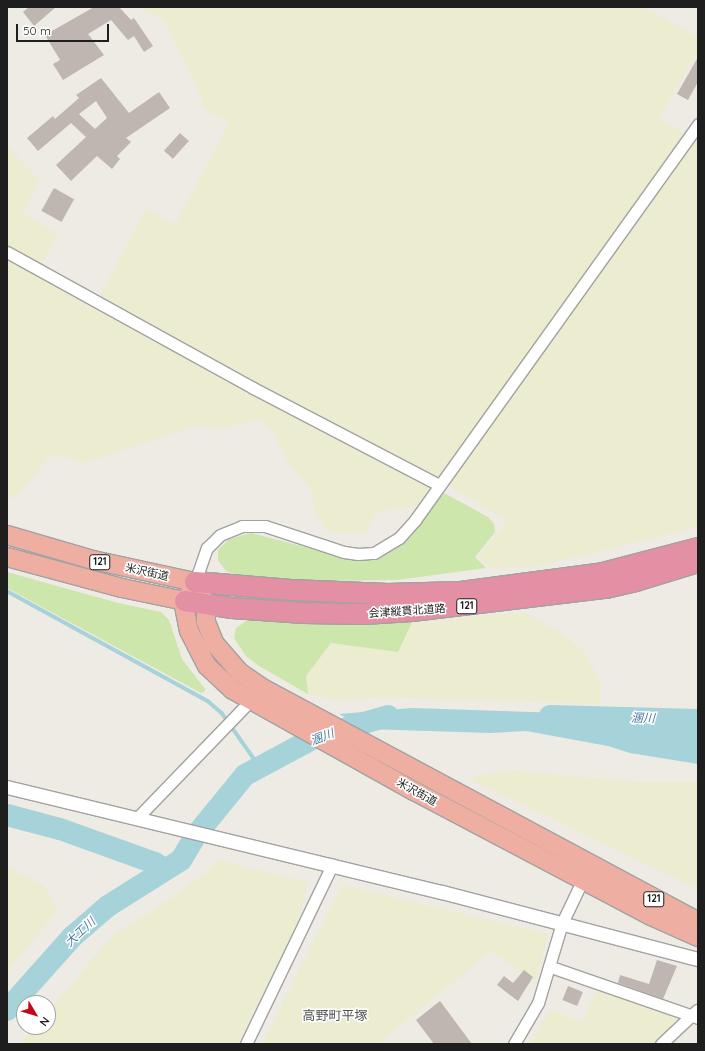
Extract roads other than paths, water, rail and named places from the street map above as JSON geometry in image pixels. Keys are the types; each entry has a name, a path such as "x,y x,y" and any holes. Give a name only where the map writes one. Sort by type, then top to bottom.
{"highway":[{"name":"米沢街道","path":"7,535 93,560 195,582 206,604 206,622 215,644 258,697"},
{"name":"会津縦貫北道路","path":"195,582 388,594 461,592 603,573 698,548"},
{"name":"米沢街道","path":"7,557 122,588 185,601 189,631 207,666 233,690 258,697 364,752 587,873 698,937"},
{"name":"会津縦貫北道路","path":"206,604 232,608 304,613 364,614 412,611 606,588 698,562"},
{"path":"185,601 195,582"},
{"name":"121","path":"185,601 206,604"},
{"name":"米沢街道","path":"587,873 698,922"}],"street":[{"path":"195,582 207,548 220,535 242,526 265,526 344,552 358,554 374,553 388,546 404,534 698,124"},
{"path":"7,252 253,388 439,485"},
{"path":"138,817 258,697"},
{"path":"7,787 138,817 227,841 332,865 698,959"},
{"path":"248,1043 332,865"},
{"path":"514,1044 536,1009 551,967 562,923 587,873"},
{"path":"551,967 696,1014"},
{"path":"661,1044 696,1014"}],"water":[{"path":"412,708 563,713 621,725 698,727 698,764 630,753 608,746 526,731 490,733 368,729 339,714"}],"waterway":[{"path":"7,591 208,701 222,713 260,767"},
{"name":"溷川","path":"7,1010 72,937 108,906 181,860 196,835 245,775 316,737 388,716"},
{"name":"溷川","path":"550,716 698,720"},
{"name":"溷川","path":"7,815 60,829 155,863 165,870"}],"district":[{"name":"高野町平塚","path":"335,1015"}],"water label":[{"name":"大工川","path":"80,932"}]}
